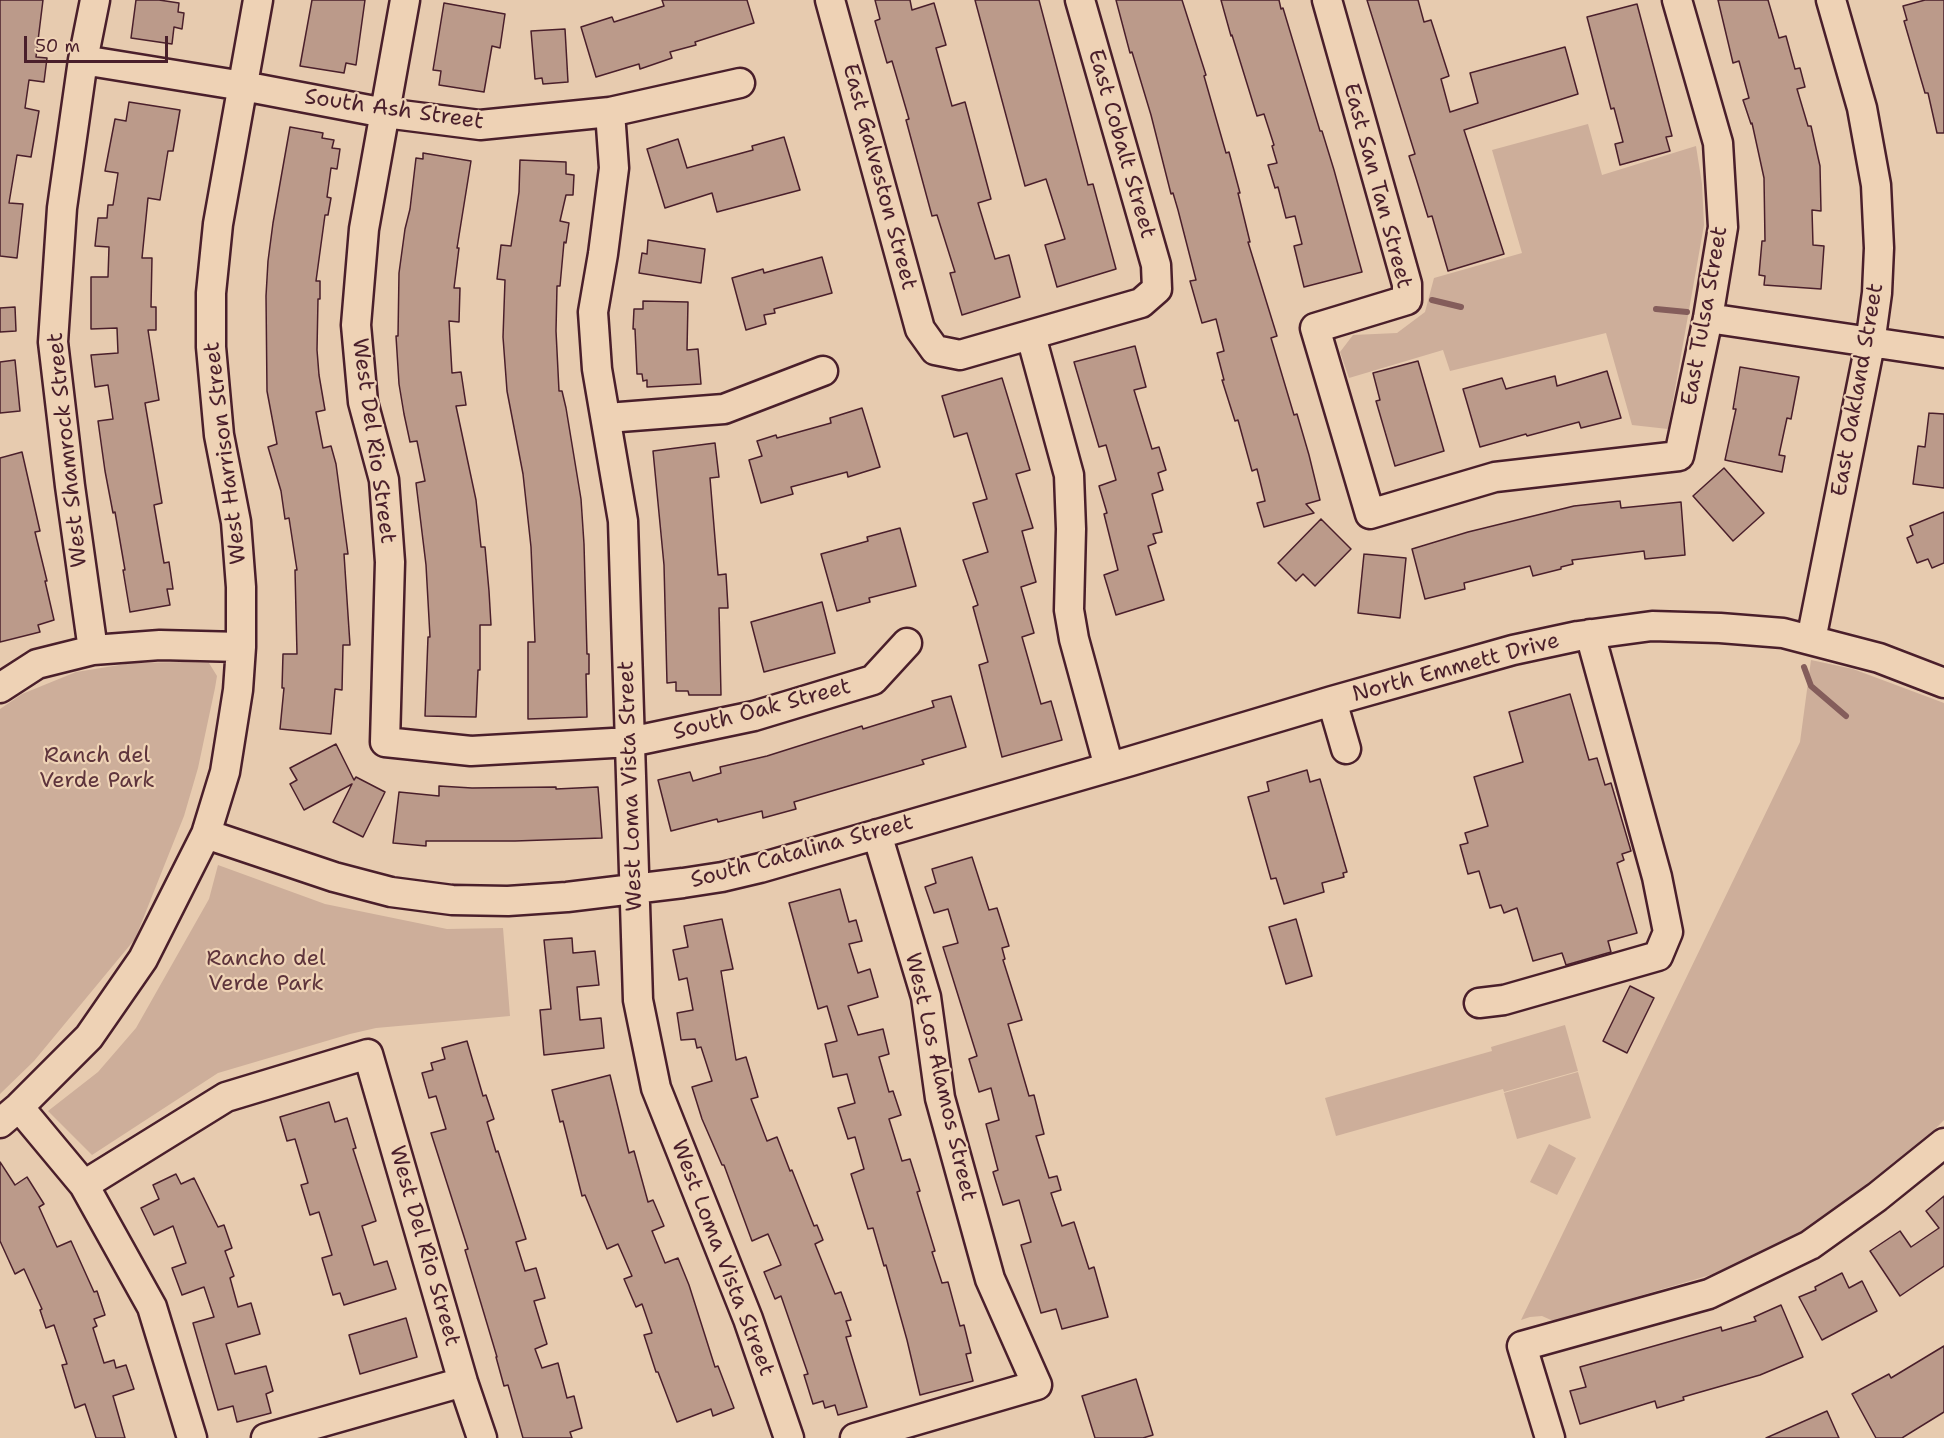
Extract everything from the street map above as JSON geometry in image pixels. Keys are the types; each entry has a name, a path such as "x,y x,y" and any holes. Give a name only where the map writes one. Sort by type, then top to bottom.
{"street":[{"name":"West Shamrock Street","path":"93,650 53,342 62,208 83,60 95,0"},
{"name":"West Harrison Street","path":"206,834 225,772 232,735 241,647 241,587 236,522 219,435 211,347 210,293 218,224 258,0"},
{"name":"West Del Rio Street","path":"385,742 390,562 384,480 363,402 356,325 364,229 405,0"},
{"name":"East Galveston Street","path":"830,0 920,329 935,350 960,355 1031,336"},
{"name":"East Cobalt Street","path":"1031,336 1141,303 1157,290 1156,265 1080,0"},
{"name":"East San Tan Street","path":"1327,0 1407,284 1407,300 1315,328 1370,514 1495,477 1679,456"},
{"name":"East Tulsa Street","path":"1677,0 1718,143 1723,227 1708,318 1679,456"},
{"name":"East Oakland Street","path":"1811,640 1870,344 1877,293 1879,248 1876,186 1862,108 1832,0"},
{"name":"South Ash Street","path":"83,60 385,112 480,125 610,112 740,83"},
{"name":"West Loma Vista Street","path":"610,112 614,168 593,312 597,369 623,521 638,1000 656,1089 748,1319 789,1438"},
{"path":"1708,318 1870,344 1944,353"},
{"path":"1031,336 1069,475 1071,529 1069,610 1074,639 1109,768"},
{"path":"607,418 724,409 823,371"},
{"name":"North Emmett Drive","path":"974,807 1512,650 1590,634 1652,626 1709,627 1783,633 1879,658 1944,683"},
{"path":"1479,1003 1504,1000 1658,956 1668,932 1658,877 1590,634"},
{"name":"South Oak Street","path":"385,742 471,751 630,742 754,716 873,681 907,643"},
{"path":"0,688 37,664 93,650 160,645 241,647"},
{"path":"1332,701 1346,749"},
{"name":"South Catalina Street","path":"206,834 334,877 391,892 452,900 508,901 634,890 722,877 974,807"},
{"path":"192,1438 152,1307 84,1185 10,1115 89,1036 122,991 143,959 206,834"},
{"name":"West Los Alamos Street","path":"855,1438 1037,1385 990,1278 940,1098 926,997 877,834"},
{"name":"West Del Rio Street","path":"84,1185 226,1097 368,1054 463,1382 482,1438"},
{"path":"1550,1438 1522,1346 1709,1294 1810,1245 1877,1197 1944,1143"},
{"path":"266,1438 463,1382"}],"green space":[{"path":"1588,124 1602,175 1696,146 1702,184 1704,225 1668,429 1632,425 1606,333 1450,371 1443,350 1349,378 1340,352 1353,335 1397,333 1425,312 1434,278 1522,253 1492,150"},
{"path":"1811,660 1853,669 1944,703 1944,1120 1912,1153 1822,1222 1774,1250 1727,1270 1558,1320 1542,1316 1521,1320 1800,742"},
{"name":"Ranch del Verde Park","path":"132,663 209,663 217,676 215,688 198,768 184,816 135,939 34,1061 0,1094 0,709 22,694 76,672"},
{"name":"Rancho del Verde Park","path":"218,865 325,904 447,929 503,928 510,1016 376,1028 218,1073 92,1155 48,1111 98,1072 136,1028 209,899"},
{"path":"1565,1025 1578,1071 1504,1092 1503,1089 1336,1136 1325,1098 1492,1051 1491,1047"},
{"path":"1578,1072 1591,1118 1517,1139 1504,1093"},
{"path":"1549,1144 1576,1158 1557,1195 1530,1182"}],"building":[{"path":"0,0 43,0 36,57 47,58 44,82 29,80 25,108 39,111 31,157 17,155 9,203 23,204 17,258 0,256"},
{"path":"136,0 179,3 178,12 184,13 182,29 174,27 172,44 131,38"},
{"path":"312,0 365,0 356,65 346,63 344,73 300,66"},
{"path":"662,0 747,0 754,23 695,42 696,45 670,52 672,58 640,69 639,64 596,77 581,27 612,17 614,22 664,6"},
{"path":"875,0 910,0 912,10 934,3 946,45 936,48 952,106 965,102 991,199 978,203 995,259 1009,255 1020,297 962,315 950,273 955,272 937,215 932,216 906,120 909,119 892,61 887,63 875,21 880,19"},
{"path":"975,0 1039,0 1088,185 1093,184 1116,269 1057,287 1045,245 1065,239 1046,179 1025,186"},
{"path":"1116,0 1182,0 1206,75 1204,76 1226,153 1229,152 1240,193 1238,193 1250,242 1248,242 1277,336 1271,338 1294,415 1297,414 1309,455 1320,500 1306,504 1314,513 1264,527 1257,503 1265,501 1257,469 1252,471 1238,420 1235,421 1222,380 1224,380 1217,353 1224,351 1216,319 1202,323 1190,281 1196,280 1178,210 1173,193 1171,194 1151,115 1132,52 1130,53"},
{"path":"1221,0 1279,0 1334,170 1362,272 1304,287 1294,246 1302,244 1295,216 1286,218 1278,187 1275,188 1268,165 1277,163 1272,146 1274,145 1264,114 1257,116"},
{"path":"1367,0 1418,0 1424,22 1431,20 1449,76 1441,79 1450,112 1478,103 1470,73 1565,47 1578,94 1464,130 1504,254 1448,271 1432,216 1428,217 1409,156 1415,154"},
{"path":"1718,0 1768,0 1779,38 1786,36 1795,69 1800,68 1805,87 1797,89 1808,126 1811,126 1820,166 1821,211 1812,210 1813,245 1824,246 1821,289 1764,285 1765,276 1759,275 1762,241 1765,241 1764,178 1752,123 1743,100 1749,98 1739,61 1733,63"},
{"path":"1925,0 1944,0 1944,133 1937,133 1928,93 1925,93 1904,21 1907,20 1903,6"},
{"path":"444,3 505,14 500,48 492,46 484,92 439,85 441,71 433,70"},
{"path":"1637,4 1672,136 1666,137 1670,151 1620,165 1615,144 1623,142 1614,108 1611,109 1587,17"},
{"path":"565,29 568,82 543,84 542,78 535,79 531,31"},
{"path":"129,102 180,110 173,151 168,151 160,200 148,198 142,258 152,258 151,307 156,307 156,330 148,330 159,400 145,403 162,503 154,505 164,563 169,562 173,589 167,589 170,605 130,612 123,570 125,570 105,471 98,421 113,419 108,385 95,387 91,355 118,353 117,328 91,329 91,277 108,277 109,247 95,246 98,218 107,218 108,205 113,205 118,173 105,171 115,119 126,121"},
{"path":"290,127 323,133 322,138 334,140 332,148 340,149 337,169 331,168 327,197 331,198 328,215 325,215 316,281 320,281 317,350 325,410 316,412 323,448 331,446 336,464 348,554 344,554 350,645 343,645 342,690 335,689 331,734 280,729 284,688 282,688 283,654 297,654 295,570 297,570 289,518 285,519 281,491 268,447 277,444 267,391 266,296 273,223"},
{"path":"784,137 800,190 717,212 712,193 665,208 647,149 678,139 687,168 753,150 752,146"},
{"path":"423,153 471,161 457,248 459,248 454,288 460,288 459,322 449,321 452,373 461,372 466,405 456,406 476,500 481,547 485,547 489,591 491,625 480,625 480,670 478,670 476,717 425,716 428,637 430,637 426,565 416,483 425,481 417,441 410,442 404,414 399,384 396,336 398,336 399,273 405,229 410,209 416,158 423,159"},
{"path":"520,160 566,162 566,174 574,175 573,195 566,195 560,221 569,223 566,243 564,242 560,286 557,286 556,331 559,391 562,391 566,408 581,499 587,654 589,654 589,674 586,674 587,717 528,719 528,642 535,642 531,547 523,474 507,391 503,337 505,280 497,279 501,245 511,246 519,192"},
{"path":"648,240 705,249 701,283 639,273 642,253 647,254"},
{"path":"822,257 832,293 774,309 775,313 764,315 766,324 746,330 732,278 763,269 764,273"},
{"path":"643,301 688,302 687,350 698,349 701,384 647,387 647,380 643,381 642,374 637,374 635,329 633,329 634,309 643,309"},
{"path":"15,307 16,331 0,332 0,308"},
{"path":"1135,346 1146,387 1134,390 1152,449 1159,447 1166,470 1158,473 1163,490 1152,494 1162,532 1153,534 1156,543 1148,546 1164,600 1116,615 1104,575 1118,570 1104,514 1107,513 1099,486 1116,480 1106,445 1099,447 1074,362"},
{"path":"15,360 20,411 0,413 0,362"},
{"path":"1418,361 1444,451 1395,466 1376,401 1380,400 1373,373"},
{"path":"1740,367 1799,377 1791,419 1787,418 1779,455 1785,456 1782,472 1725,460 1736,409 1733,409"},
{"path":"1607,371 1621,418 1581,428 1579,422 1480,447 1463,389 1502,378 1506,389 1555,376 1557,386"},
{"path":"1002,378 1030,470 1016,474 1033,528 1022,531 1036,582 1021,587 1034,633 1022,637 1041,704 1051,701 1062,740 1002,757 979,665 988,662 973,607 978,605 963,560 988,552 973,503 987,499 967,433 954,437 942,396"},
{"path":"862,408 880,467 848,477 847,472 791,487 793,494 761,503 749,460 762,456 757,441 776,435 777,438 831,423 830,418"},
{"path":"1929,413 1944,414 1944,488 1913,484 1918,446 1925,447"},
{"path":"715,443 719,477 710,478 718,575 726,574 728,608 719,608 721,695 689,695 688,691 676,691 676,682 667,683 664,565 653,451"},
{"path":"22,452 40,531 35,532 54,620 38,625 40,632 0,642 0,458"},
{"path":"1724,468 1764,513 1733,541 1693,496"},
{"path":"1620,501 1621,508 1681,502 1685,555 1645,559 1644,551 1572,560 1573,564 1561,567 1561,569 1533,576 1530,566 1464,583 1465,589 1425,599 1412,549 1468,532 1574,506"},
{"path":"1944,512 1944,563 1932,568 1928,559 1917,563 1907,538 1913,535 1910,526"},
{"path":"1321,519 1351,549 1315,586 1303,574 1296,581 1278,563"},
{"path":"900,528 916,586 869,598 870,602 837,611 821,554 868,541 867,537"},
{"path":"1364,554 1406,558 1400,618 1358,613"},
{"path":"822,602 835,653 764,672 751,622"},
{"path":"1570,694 1589,760 1597,758 1605,785 1611,783 1631,851 1622,854 1624,860 1617,863 1637,933 1608,941 1611,952 1566,965 1562,953 1533,961 1517,908 1504,913 1501,905 1490,908 1479,871 1468,874 1460,845 1468,843 1465,833 1488,826 1474,777 1523,762 1509,712"},
{"path":"951,696 966,747 922,760 924,764 794,802 796,809 763,818 762,811 718,822 717,819 671,831 658,780 690,772 693,781 721,773 720,767 767,756 862,726 863,729 934,707 932,701"},
{"path":"336,744 354,780 356,777 385,792 363,837 333,822 352,784 304,810 290,784 297,780 290,768"},
{"path":"1307,770 1310,782 1320,779 1347,872 1343,873 1344,877 1322,883 1324,892 1284,904 1276,878 1271,879 1248,797 1269,791 1267,782"},
{"path":"439,786 556,787 556,789 598,787 602,838 426,841 426,846 393,843 399,792 439,796"},
{"path":"972,857 989,910 997,908 1009,946 1002,948 1005,959 1003,960 1022,1020 1008,1024 1029,1096 1034,1095 1044,1134 1036,1136 1049,1178 1057,1176 1061,1190 1051,1193 1062,1226 1074,1222 1089,1269 1094,1267 1108,1317 1062,1329 1056,1309 1041,1313 1021,1245 1031,1242 1019,1200 1003,1205 993,1172 998,1170 986,1124 999,1120 991,1088 979,1092 969,1059 977,1056 943,947 958,943 948,909 934,913 925,887 936,883 932,869"},
{"path":"840,889 849,922 856,920 862,941 849,944 858,973 870,969 878,997 848,1006 858,1035 883,1029 889,1054 879,1057 889,1092 893,1091 901,1115 889,1119 902,1161 910,1159 920,1191 917,1192 935,1251 932,1252 942,1283 948,1282 960,1326 964,1325 971,1353 966,1354 973,1381 920,1395 886,1265 884,1266 873,1228 868,1229 851,1174 864,1169 855,1137 848,1139 838,1108 855,1103 847,1074 833,1077 825,1044 837,1041 827,1006 818,1009 789,903"},
{"path":"722,919 733,969 721,971 736,1060 746,1057 758,1097 751,1099 767,1141 777,1137 814,1226 817,1225 823,1240 815,1244 835,1294 841,1292 851,1320 846,1321 851,1336 846,1337 867,1407 838,1415 835,1405 825,1408 823,1401 813,1404 804,1375 808,1374 781,1296 775,1299 764,1272 781,1265 768,1234 752,1241 724,1165 722,1165 702,1119 692,1087 712,1081 701,1047 697,1048 695,1039 681,1040 677,1013 693,1010 687,978 679,980 673,950 688,947 684,926"},
{"path":"1296,919 1312,976 1286,984 1269,927"},
{"path":"572,938 573,953 595,951 599,985 577,987 580,1020 601,1018 604,1048 544,1055 540,1010 551,1009 544,940"},
{"path":"1630,986 1654,998 1627,1053 1603,1041"},
{"path":"467,1041 483,1096 486,1095 494,1119 487,1122 526,1239 516,1242 525,1271 536,1268 545,1298 534,1301 547,1344 535,1349 542,1368 558,1363 567,1398 574,1396 582,1428 570,1432 572,1438 523,1438 508,1385 504,1386 465,1250 468,1249 431,1133 446,1129 436,1096 429,1098 422,1073 433,1070 431,1063 445,1059 442,1048"},
{"path":"610,1075 629,1153 634,1151 648,1202 653,1200 664,1226 652,1231 665,1263 678,1258 715,1367 718,1366 734,1408 713,1416 711,1409 677,1422 658,1372 656,1372 644,1335 652,1333 642,1304 636,1307 624,1279 632,1276 618,1244 607,1249 585,1195 582,1196 563,1121 560,1122 552,1090"},
{"path":"329,1102 335,1122 347,1118 356,1148 353,1149 376,1221 362,1226 374,1265 387,1261 396,1289 344,1305 340,1293 333,1295 322,1258 332,1255 319,1212 310,1215 301,1185 308,1183 295,1139 287,1141 280,1117"},
{"path":"0,1162 15,1185 27,1177 44,1204 39,1207 57,1247 71,1241 94,1292 97,1291 105,1315 94,1319 97,1326 93,1328 104,1363 114,1360 116,1368 126,1365 134,1389 113,1396 125,1438 96,1438 85,1404 75,1408 62,1365 67,1364 54,1325 46,1328 40,1310 42,1309 24,1269 15,1274 0,1241"},
{"path":"176,1174 181,1184 194,1178 218,1227 224,1225 232,1248 225,1251 234,1276 230,1278 238,1307 251,1303 260,1334 226,1344 235,1374 266,1366 273,1391 266,1394 271,1413 237,1422 233,1406 218,1410 193,1323 214,1317 204,1287 182,1295 172,1268 186,1263 173,1226 154,1235 141,1208 159,1199 153,1185"},
{"path":"1944,1196 1944,1266 1900,1296 1870,1251 1900,1231 1911,1247 1939,1228 1926,1211"},
{"path":"1842,1273 1849,1288 1862,1281 1877,1311 1822,1340 1799,1297 1816,1290 1815,1287"},
{"path":"1781,1305 1803,1357 1760,1375 1683,1397 1684,1400 1657,1408 1655,1401 1580,1424 1570,1391 1586,1387 1580,1367 1721,1327 1722,1331 1756,1321 1754,1317"},
{"path":"406,1318 417,1357 360,1374 349,1335"},
{"path":"1944,1346 1944,1412 1902,1438 1876,1438 1852,1394 1889,1374 1891,1378"},
{"path":"1136,1379 1153,1435 1143,1438 1095,1438 1082,1396"},
{"path":"1827,1411 1839,1438 1766,1438"}],"waterway":[{"path":"1432,300 1461,307"},
{"path":"1656,309 1687,312"},
{"path":"1804,667 1811,686 1846,716"}]}
